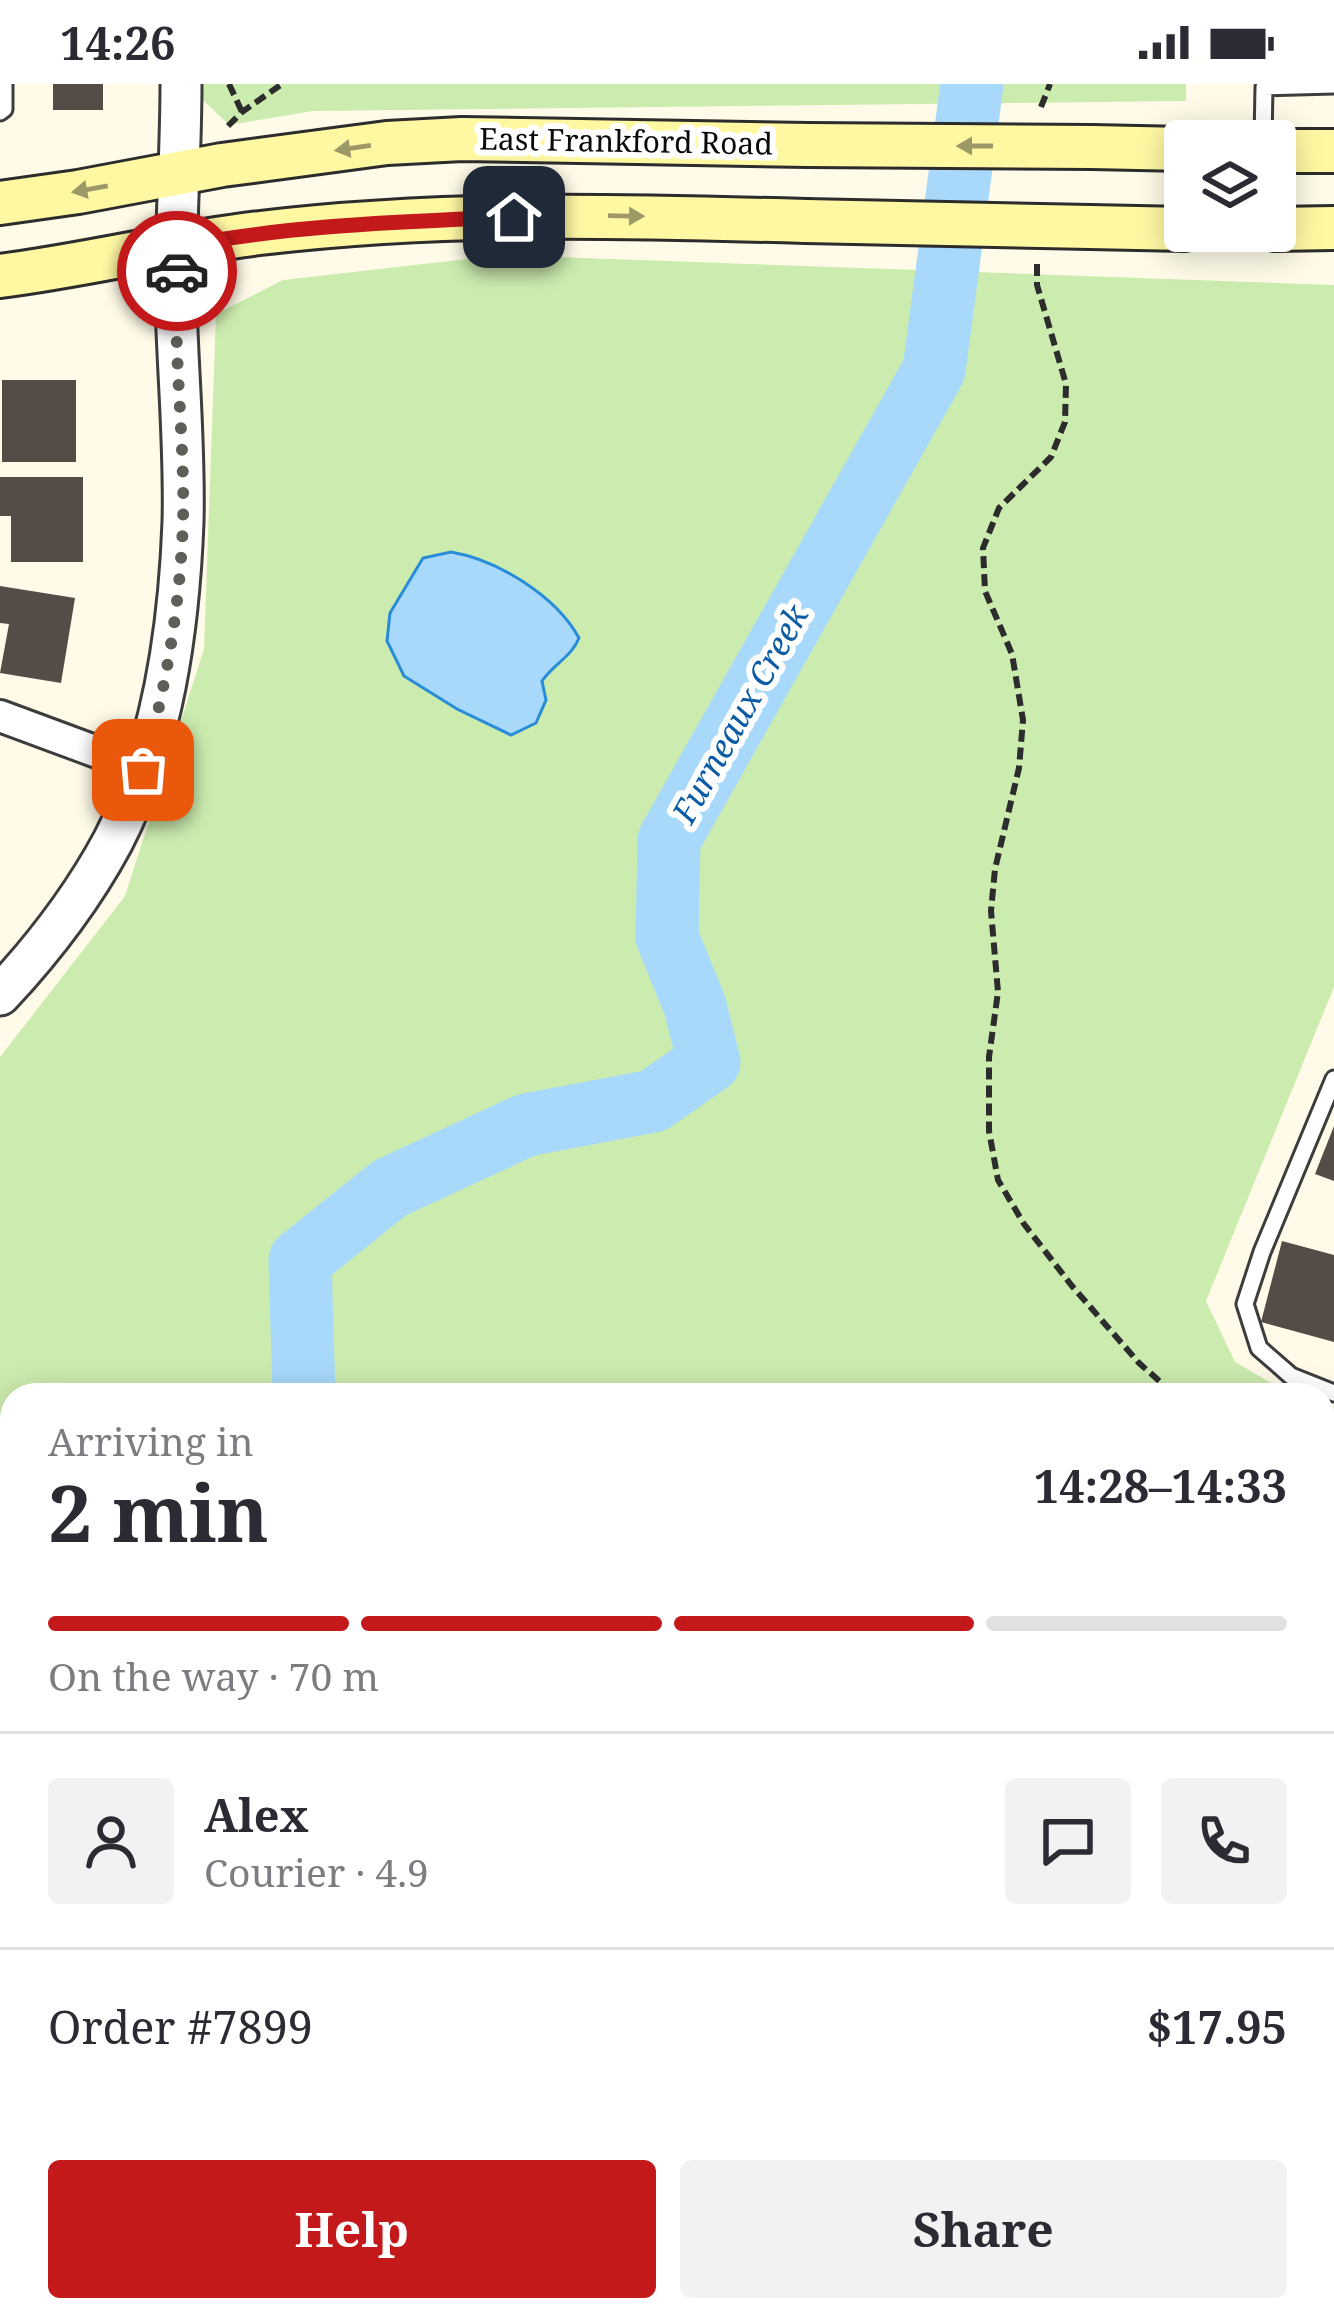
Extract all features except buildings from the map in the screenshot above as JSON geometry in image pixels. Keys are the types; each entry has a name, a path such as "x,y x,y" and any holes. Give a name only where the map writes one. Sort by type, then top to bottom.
{"main road":[{"name":"East Frankford Road","path":"0,203 387,143 462,139 1164,149"},
{"path":"1296,151 1334,151"},
{"path":"0,276 257,233 559,214 1164,229"},
{"path":"1296,229 1334,228"}],"street":[{"path":"0,995 68,911 113,840 143,770 163,699 183,522 176,295 181,84"},
{"path":"0,716 143,770"}],"lane":[{"path":"0,112 4,84"},
{"path":"1263,120 1264,87 1334,86"},
{"path":"1309,1383 1291,1376 1259,1348 1245,1304 1334,1078"}],"path":[{"path":"230,84 242,112"},
{"path":"223,129 282,84"},
{"path":"1040,113 1050,84"},
{"path":"1037,264 1037,285 1066,384 1065,422 1051,457 999,508 983,548 985,591 1012,654 1023,720 1019,768 993,890 998,992 989,1057 989,1131 998,1180 1024,1224 1072,1286 1162,1383"}],"green space":[{"path":"201,84 1186,84 1186,101 313,111 229,125 201,98"},
{"path":"502,255 1334,285 1334,987 1206,1301 1235,1362 1271,1383 0,1383 0,1057 125,896 204,649 216,314 283,280"}],"water":[{"path":"451,552 488,563 524,582 556,608 579,638 542,681 546,700 536,723 511,735 404,676 387,641 390,613 423,558"}],"waterway":[{"name":"Furneaux Creek","path":"304,1383 300,1260 390,1188 526,1125 653,1101 709,1062 695,1006 667,937 669,840 934,370 972,84"}],"way so far":[{"path":"143,770 173,640 183,522 177,271"}],"route":[{"path":"177,271 178,247 257,233 514,217"}]}
